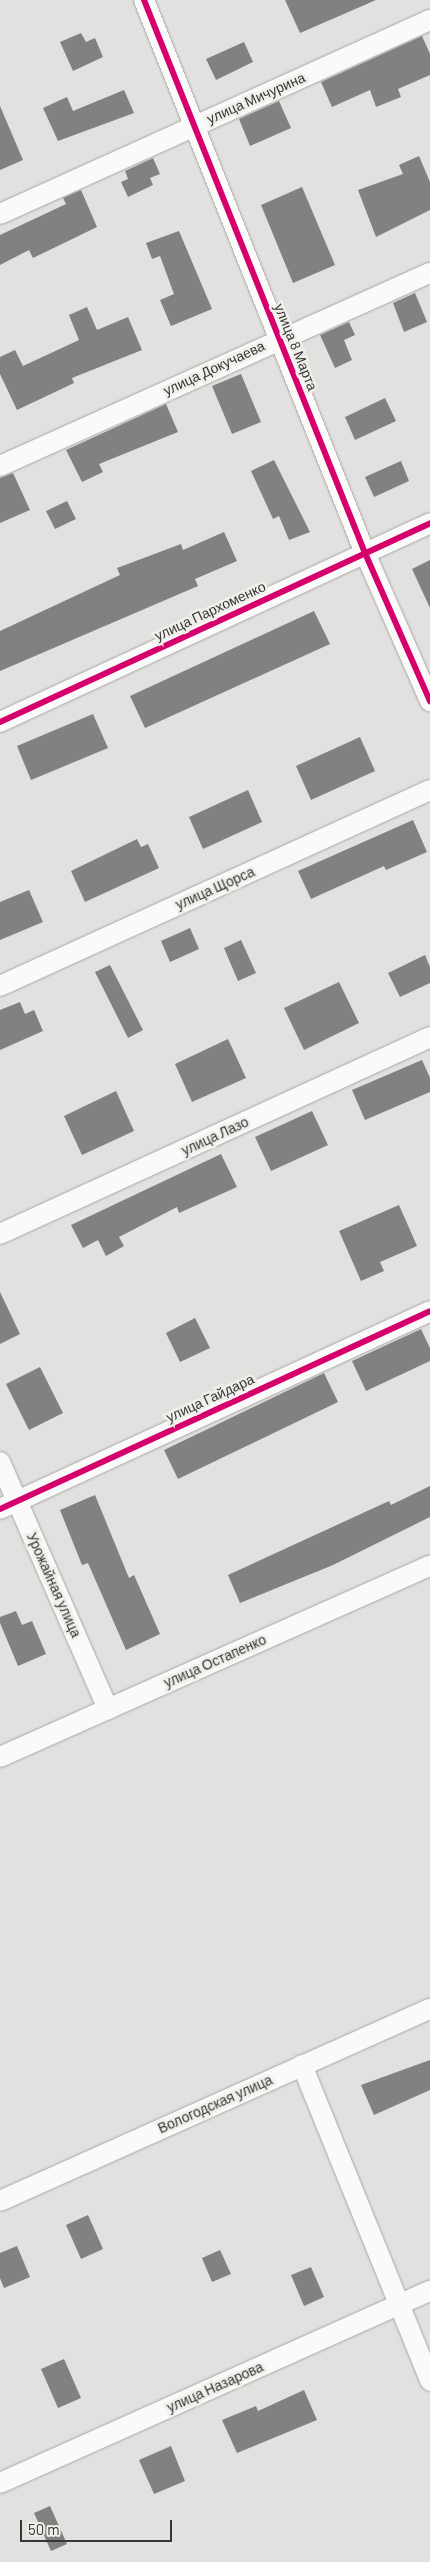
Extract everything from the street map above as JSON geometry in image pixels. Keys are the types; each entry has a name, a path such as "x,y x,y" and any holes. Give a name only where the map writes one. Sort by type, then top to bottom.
{"street":[{"name":"улица 8 Марта","path":"144,0 365,553 430,702"},
{"name":"улица Мичурина","path":"0,214 430,20"},
{"name":"улица Докучаева","path":"0,466 279,338 430,273"},
{"name":"улица Пархоменко","path":"0,722 430,523"},
{"name":"улица Щорса","path":"0,986 430,790"},
{"name":"улица Лазо","path":"0,1234 430,1037"},
{"name":"улица Гайдара","path":"8,1505 430,1311"},
{"name":"Урожайная улица","path":"0,1462 8,1505 108,1709"},
{"name":"улица Остапенко","path":"0,1757 430,1566"},
{"name":"Вологодская улица","path":"0,2201 430,2009"},
{"path":"302,2065 398,2306 430,2381"},
{"name":"улица Назарова","path":"0,2483 430,2291"}],"building":[{"path":"285,0 376,0 300,33"},
{"path":"81,33 86,42 95,38 103,57 73,71 60,42"},
{"path":"422,36 430,54 430,75 398,89 401,97 376,107 370,90 332,107 321,82"},
{"path":"244,42 253,62 216,80 206,59"},
{"path":"124,90 134,113 58,141 43,108 67,97 73,111"},
{"path":"279,101 291,128 250,146 239,119"},
{"path":"0,106 23,160 0,170"},
{"path":"419,156 430,182 430,210 376,237 358,190 403,174 399,165"},
{"path":"153,158 160,174 150,178 153,185 128,197 121,182 128,179 125,171"},
{"path":"302,187 335,265 293,283 261,205"},
{"path":"81,190 97,227 33,258 29,250 0,265 0,235 66,204 63,198"},
{"path":"179,231 212,309 171,326 160,300 174,294 160,256 152,259 146,243"},
{"path":"415,293 427,322 404,332 393,303"},
{"path":"87,307 97,330 128,317 142,350 72,378 74,383 17,410 0,374 0,357 15,350 23,366 79,340 69,315"},
{"path":"349,322 355,335 344,340 352,360 335,368 320,335"},
{"path":"241,374 261,422 232,434 212,386"},
{"path":"385,398 396,421 355,440 345,417"},
{"path":"166,404 178,432 99,464 103,472 82,482 66,450"},
{"path":"274,460 310,532 289,540 279,516 273,519 251,471"},
{"path":"401,461 409,481 374,497 365,477"},
{"path":"13,473 30,510 0,523 0,478"},
{"path":"67,501 76,519 55,529 46,511"},
{"path":"224,532 237,561 195,579 198,586 0,671 0,631 120,575 117,568 181,544 183,550"},
{"path":"430,560 430,608 412,569"},
{"path":"314,611 330,644 145,728 130,696"},
{"path":"93,714 108,748 31,780 17,746"},
{"path":"360,737 375,771 311,800 296,766"},
{"path":"248,790 262,822 203,849 189,817"},
{"path":"413,820 427,852 386,870 384,866 311,899 298,871"},
{"path":"137,839 141,847 148,844 159,868 85,902 71,871"},
{"path":"29,890 43,922 0,940 0,902"},
{"path":"190,928 199,949 170,962 161,941"},
{"path":"241,940 256,973 238,981 224,948"},
{"path":"425,955 430,967 430,983 400,997 388,973"},
{"path":"110,965 143,1030 128,1038 95,972"},
{"path":"339,982 359,1023 304,1050 284,1008"},
{"path":"20,1002 25,1014 34,1010 43,1031 0,1050 0,1010"},
{"path":"228,1039 246,1078 192,1102 175,1064"},
{"path":"422,1060 430,1078 430,1092 365,1120 352,1090"},
{"path":"116,1091 134,1131 82,1155 64,1116"},
{"path":"312,1111 328,1145 271,1171 255,1137"},
{"path":"221,1154 237,1187 179,1213 177,1207 119,1237 124,1246 106,1256 98,1240 83,1248 71,1225"},
{"path":"399,1205 417,1246 380,1262 384,1271 361,1281 339,1231"},
{"path":"0,1292 20,1334 0,1344"},
{"path":"195,1318 210,1348 180,1362 166,1333"},
{"path":"421,1329 430,1348 430,1361 366,1391 352,1361"},
{"path":"40,1367 63,1413 29,1430 6,1384"},
{"path":"324,1373 338,1402 178,1479 164,1450"},
{"path":"430,1486 430,1517 333,1565 240,1603 228,1575 389,1501 391,1505"},
{"path":"95,1495 129,1578 134,1575 160,1634 126,1650 88,1563 82,1565 60,1510"},
{"path":"16,1611 22,1625 32,1621 46,1654 18,1666 0,1623 0,1617"},
{"path":"430,2060 430,2090 374,2115 361,2085"},
{"path":"88,2215 103,2249 81,2259 66,2225"},
{"path":"17,2246 30,2277 4,2288 0,2278 0,2253"},
{"path":"220,2250 231,2274 212,2282 202,2258"},
{"path":"311,2267 324,2297 304,2306 291,2275"},
{"path":"64,2359 81,2398 58,2408 41,2369"},
{"path":"304,2390 317,2420 237,2453 222,2420 256,2406 258,2411"},
{"path":"171,2446 185,2481 154,2494 139,2460"},
{"path":"50,2506 67,2544 51,2551 34,2513"}],"cycle path":[{"path":"144,0 365,553 430,701"},
{"path":"0,722 430,523"},
{"path":"0,1509 430,1311"}]}
